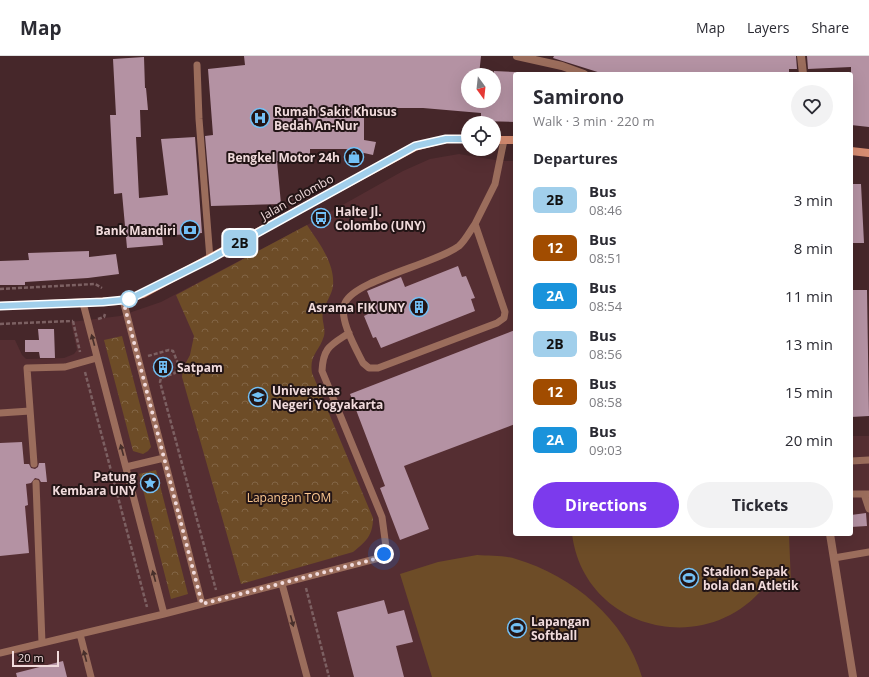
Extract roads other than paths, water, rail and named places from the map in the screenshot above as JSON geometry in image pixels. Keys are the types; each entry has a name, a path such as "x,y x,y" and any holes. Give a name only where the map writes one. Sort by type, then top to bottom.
{"main road":[{"name":"Jalan Colombo","path":"0,306 123,300 152,290 415,146 446,139 461,139"},
{"path":"504,140 513,140"},
{"path":"853,151 869,153"}],"street":[{"path":"517,56 562,66 578,72"},
{"path":"802,56 803,72"},
{"path":"830,536 853,677"}],"lane":[{"path":"197,65 199,119 210,259"},
{"path":"475,224 506,312 504,318 497,323 378,368 369,368 363,363 344,318 345,303 355,291 444,255 460,245 475,224 495,184 504,140"},
{"path":"123,300 202,604"},
{"path":"83,303 164,614"},
{"path":"0,653 282,584 379,558 384,554 386,548 382,516 322,371 322,356 331,345 350,333"},
{"path":"34,464 27,368 65,367 97,358"},
{"path":"0,413 30,411"},
{"path":"126,468 164,458"},
{"path":"853,461 869,460"},
{"path":"36,483 42,643"},
{"path":"853,494 866,494 869,509"},
{"path":"834,558 869,552"},
{"path":"282,584 307,677"},
{"path":"80,634 91,677"}],"place":[{"name":"Rumah Sakit Khusus Bedah An-Nur","path":"260,118"},
{"name":"Bengkel Motor 24h","path":"354,157"},
{"name":"Halte Jl. Colombo (UNY)","path":"321,218"},
{"name":"Bank Mandiri","path":"190,230"},
{"name":"Asrama FIK UNY","path":"419,307"},
{"name":"Satpam","path":"163,367"},
{"name":"Universitas Negeri Yogyakarta","path":"258,397"},
{"name":"Patung Kembara UNY","path":"150,483"},
{"name":"Stadion Sepak bola dan Atletik","path":"689,578"},
{"name":"Lapangan Softball","path":"517,628"}],"park label":[{"name":"Lapangan TOM","path":"289,497"}]}
